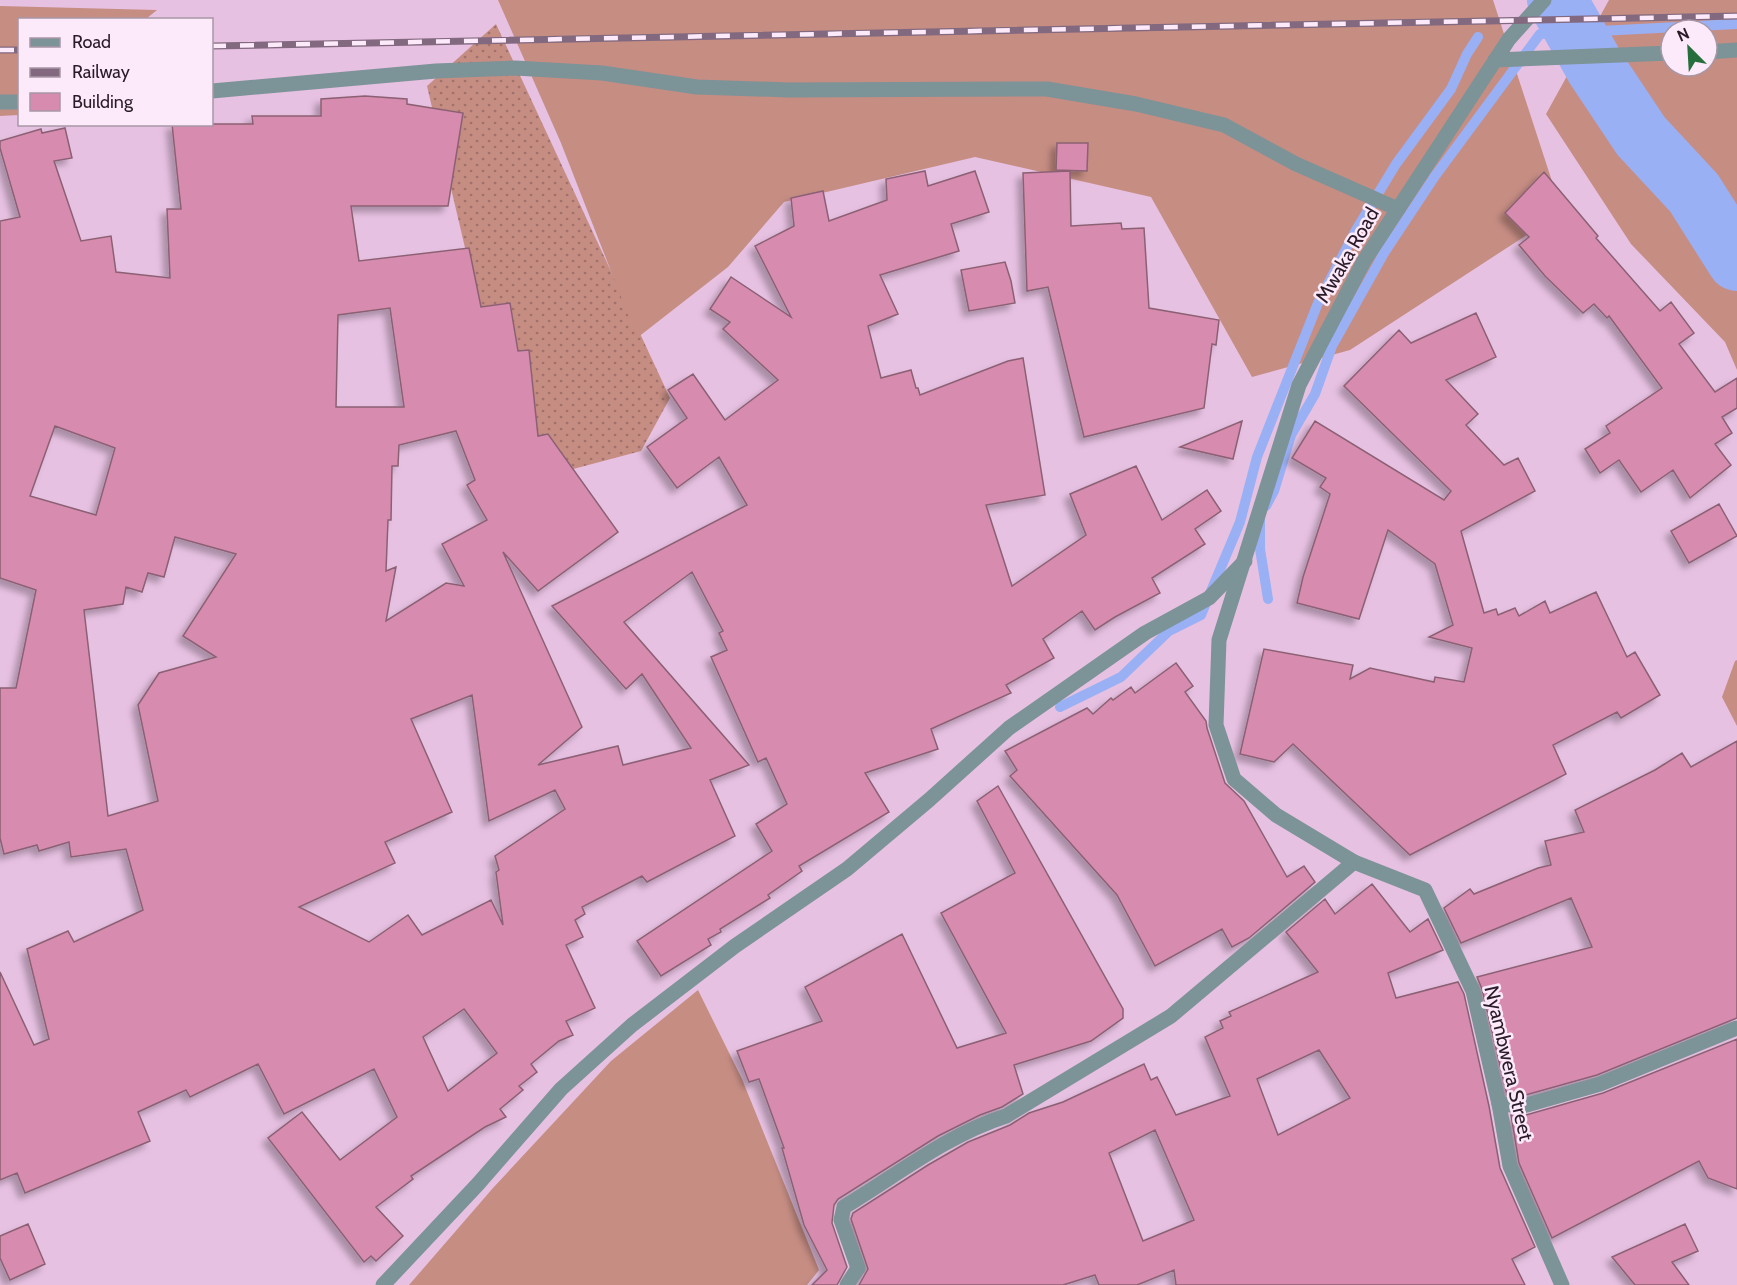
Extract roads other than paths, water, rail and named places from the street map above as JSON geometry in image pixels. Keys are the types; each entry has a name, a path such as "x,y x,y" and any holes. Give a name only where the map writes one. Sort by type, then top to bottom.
{"street":[{"name":"Mwaka Road","path":"1354,862 1276,815 1234,779 1216,725 1219,640 1299,385 1364,261 1509,39 1544,0"},
{"path":"1719,51 1737,50"},
{"path":"1495,60 1659,53"},
{"path":"213,91 413,72 515,69 602,73 697,87 789,90 1047,89 1136,104 1224,125 1296,164 1398,209"},
{"path":"0,102 18,102"},
{"path":"383,1285 478,1184 561,1089 632,1024 735,946 847,868 929,800 1009,728 1145,633 1209,598 1245,561"},
{"path":"847,1285 858,1268 841,1220 844,1207 980,1125 1006,1116 1171,1016 1354,862"},
{"name":"Nyambwera Street","path":"1354,862 1425,890 1473,991 1499,1104 1510,1166 1562,1285"},
{"path":"1499,1104 1523,1106 1600,1084 1737,1028"}],"waterway":[{"path":"1557,0 1595,67 1641,136 1694,193 1737,261"},
{"path":"1266,506 1274,491 1291,435 1315,394 1332,346 1384,253 1435,176 1540,34 1737,24"},
{"path":"1060,707 1121,677 1169,631 1201,615 1240,522 1257,457 1318,303 1356,230 1396,164 1451,89 1467,54 1478,37"},
{"path":"1260,520 1260,549 1268,599"}],"railway":[{"path":"213,46 1737,16"},
{"path":"0,50 18,50"}]}
